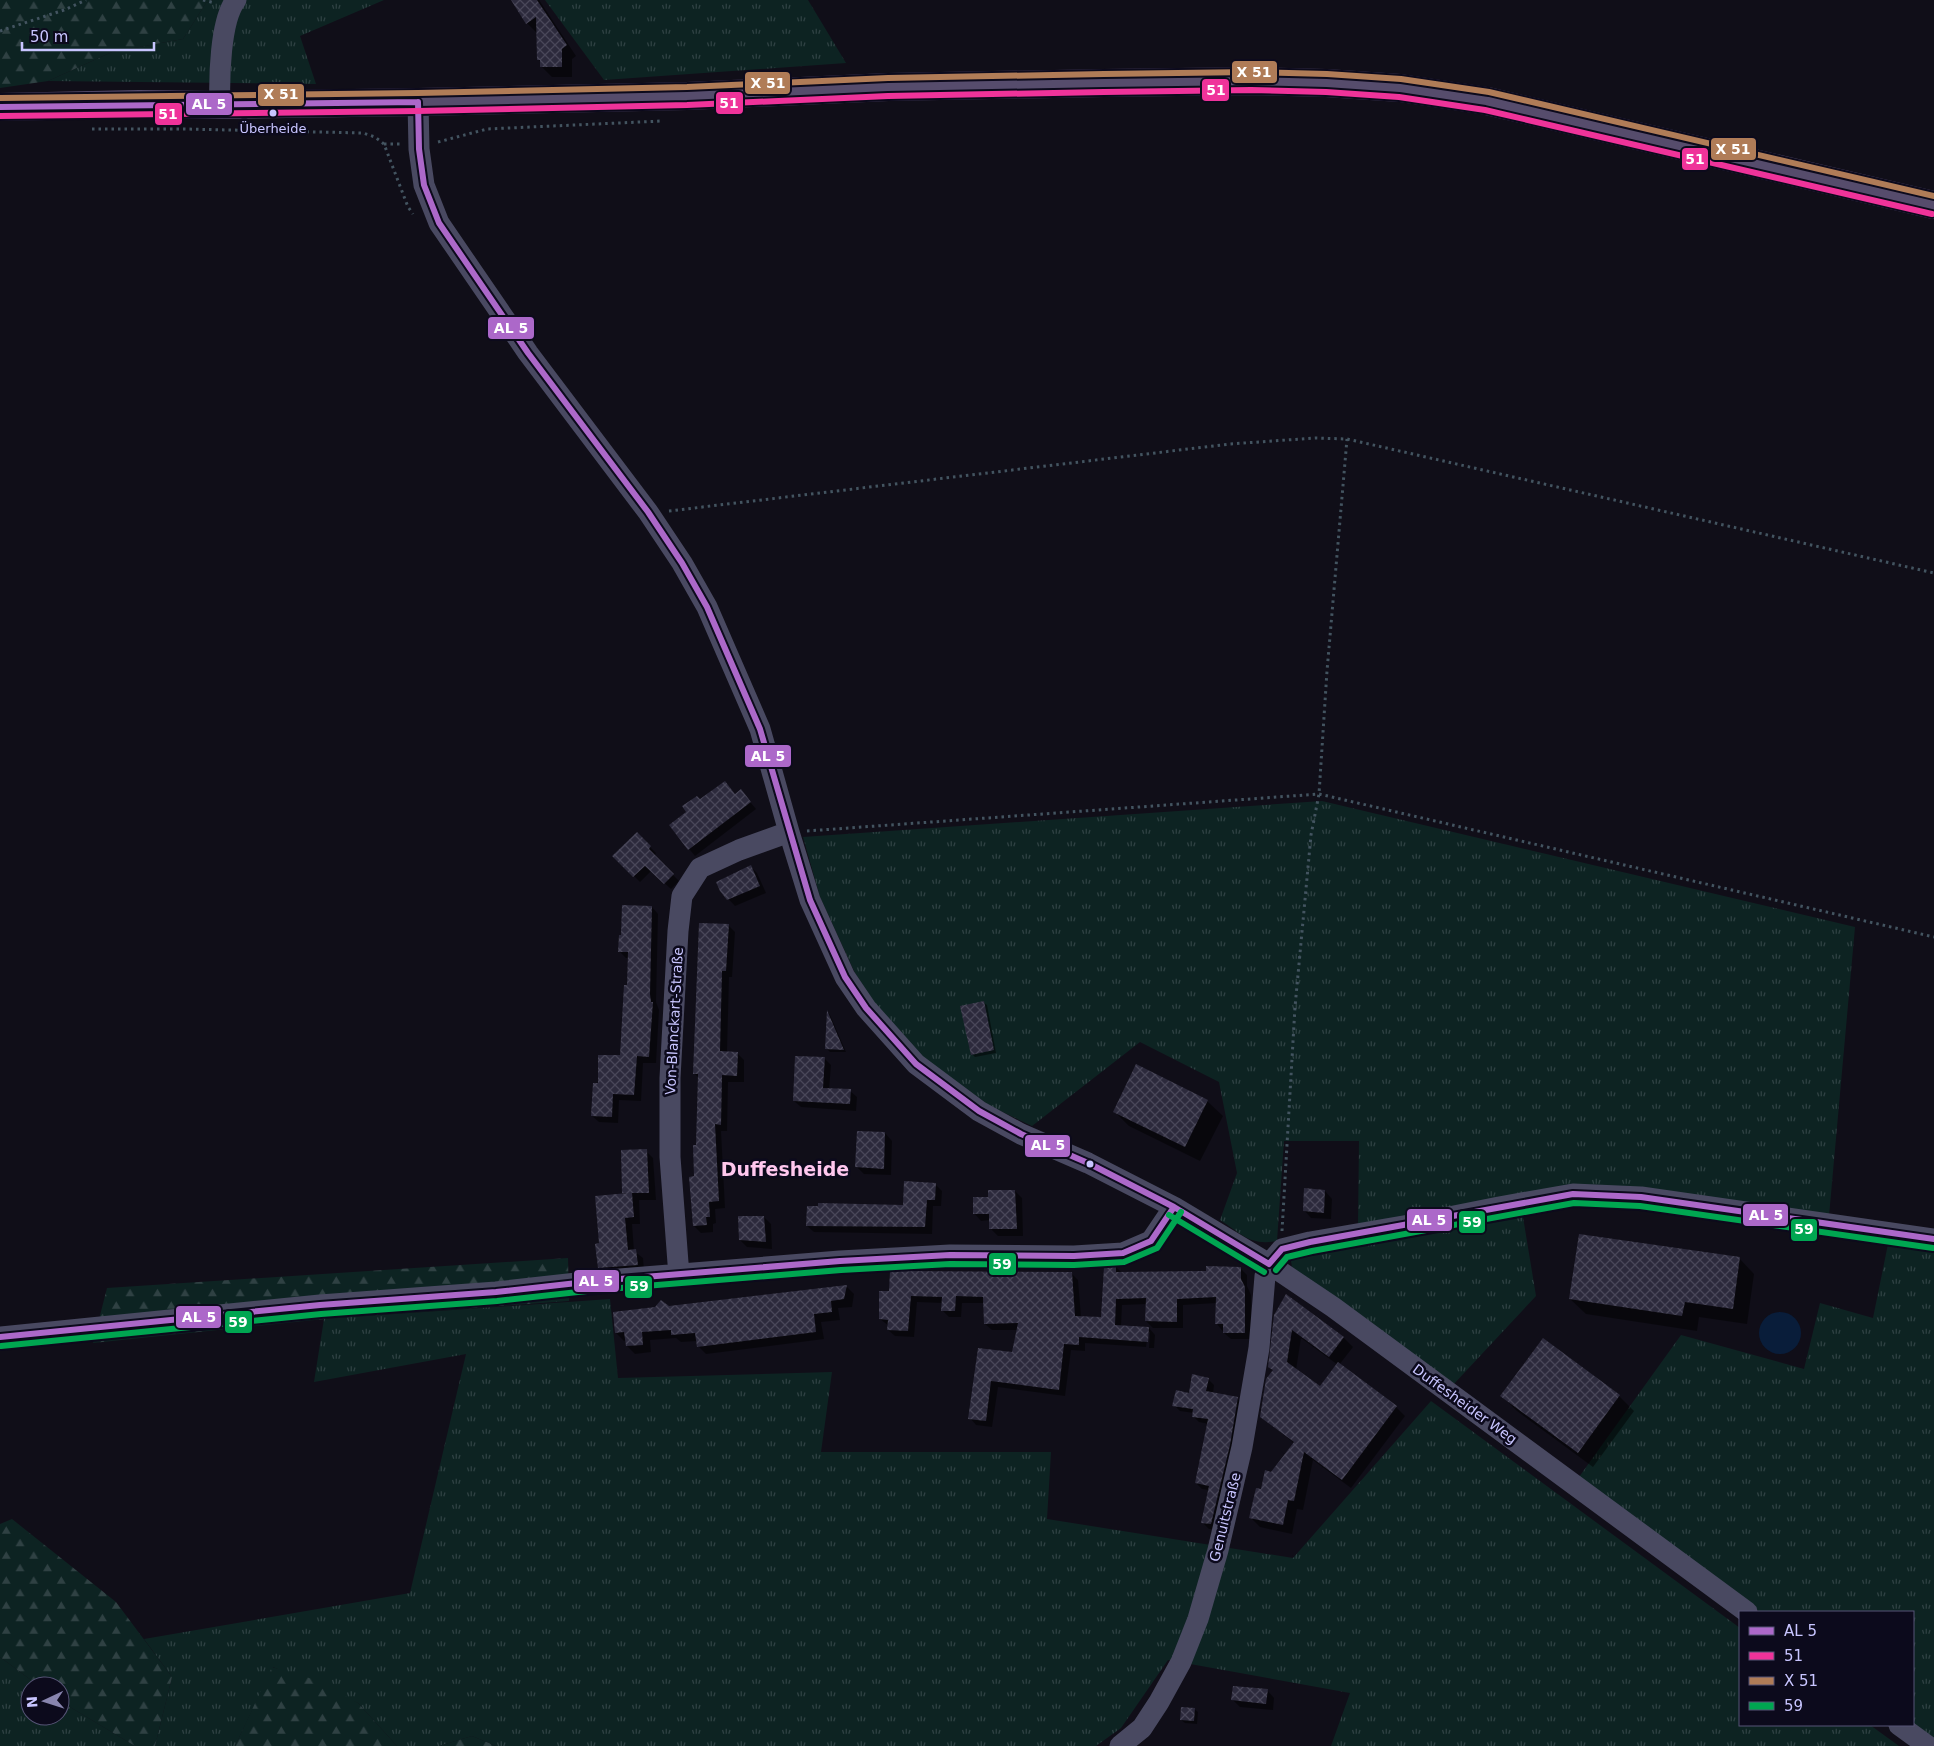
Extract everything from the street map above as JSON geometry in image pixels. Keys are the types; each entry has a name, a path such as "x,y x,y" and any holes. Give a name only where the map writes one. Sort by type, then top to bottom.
{"main road":[{"path":"0,107 418,102 687,96 898,87 1251,80 1326,83 1409,90 1487,101 1934,205"}],"street":[{"path":"220,105 219,85 225,26 230,7 236,0"},
{"name":"Duffesheider Weg","path":"418,102 418,143 424,185 439,223 528,353 648,512 682,563 707,607 760,729 810,900 845,977 866,1008 916,1064 979,1111 1021,1134 1088,1163 1275,1256 1333,1307 1746,1611"},
{"name":"Von-Blanckart-Straße","path":"679,1276 670,1156 670,1078 678,931 682,896 700,868 739,850 789,832"},
{"path":"1275,1256 1310,1242 1410,1226 1573,1194 1641,1197 1934,1239"},
{"path":"0,1337 320,1305 496,1292 840,1261 940,1256 1074,1256 1123,1253 1151,1241 1174,1207"},
{"name":"Genuitstraße","path":"1120,1746 1142,1728 1159,1702 1181,1662 1198,1619 1218,1550 1242,1447 1259,1348 1263,1289 1275,1256"},
{"path":"1900,1726 1928,1746"}],"path":[{"path":"0,31 64,10 86,0"},
{"path":"384,144 443,142 488,129 665,121"},
{"path":"88,129 363,133 375,137 384,144 408,207 418,220"},
{"path":"648,512 1230,444 1315,438 1347,439 1934,574"},
{"path":"1275,1256 1311,835 1319,794 1326,671 1347,439"},
{"path":"789,832 1319,794 1934,937"}],"green space":[{"path":"0,0 213,0 206,3 183,39 112,52 48,81 0,88"},
{"path":"213,0 384,0 300,36 316,84 48,81 112,52 183,39 206,3"},
{"path":"545,0 808,0 846,63 604,80"},
{"path":"1322,801 1855,927 1829,1216 1643,1187 1358,1226 1359,1141 1284,1141 1277,1241 1260,1242 1247,1238 1220,1220 1237,1173 1219,1082 1140,1042 1032,1126 990,1106 921,1056 875,1004 855,973 820,897 803,837"},
{"path":"1522,1211 1536,1296 1452,1386 1292,1267 1291,1261 1295,1253"},
{"path":"1888,1244 1934,1247 1934,1740 1914,1725 1914,1611 1759,1611 1579,1477 1681,1335 1804,1369 1820,1303 1873,1318"},
{"path":"568,1258 569,1301 324,1319 93,1343 107,1288"},
{"path":"610,1299 618,1378 832,1372 821,1452 1051,1452 1047,1519 1293,1558 1431,1401 1739,1627 1739,1726 1871,1726 1899,1746 1331,1746 1350,1693 1168,1660 1121,1728 1096,1746 496,1746 472,1736 439,1746 397,1746 358,1703 273,1667 235,1746 155,1746 172,1677 144,1639 410,1593 466,1354 314,1382 324,1319"},
{"path":"12,1519 116,1602 172,1677 155,1746 135,1746 70,1707 70,1676 26,1676 0,1657 0,1524"},
{"path":"0,1657 26,1676 20,1676 20,1726 70,1726 70,1707 135,1746 0,1746"},
{"path":"272,1667 316,1680 358,1703 397,1746 235,1746"},
{"path":"472,1736 496,1746 439,1746"}],"water":[{"path":"1776,1312 1784,1312 1795,1318 1801,1333 1795,1348 1784,1354 1776,1354 1765,1348 1759,1337 1759,1329 1765,1318"}],"building":[{"path":"511,0 537,0 567,45 562,49 562,67 540,67 540,60 537,60 536,17 526,24"},
{"path":"725,781 735,794 741,789 751,802 688,850 669,825 686,812 682,806 697,796 700,799"},
{"path":"637,832 651,846 649,849 674,874 664,884 645,866 633,877 612,856"},
{"path":"751,865 760,886 727,900 716,882"},
{"path":"622,905 652,906 650,994 651,1002 653,1002 649,1057 637,1056 634,1095 613,1094 612,1117 591,1116 593,1083 598,1083 598,1055 620,1055 624,985 627,985 628,952 618,952 619,935 621,935"},
{"path":"699,923 729,924 726,971 722,971 720,1051 738,1052 737,1076 722,1075 721,1125 715,1124 719,1201 709,1202 710,1217 706,1217 707,1225 693,1226 689,1177 694,1176 693,1145 696,1145 698,1074 693,1074"},
{"path":"984,1001 994,1050 971,1055 960,1006"},
{"path":"827,1010 844,1050 825,1049"},
{"path":"795,1056 825,1057 823,1088 851,1089 850,1104 793,1101"},
{"path":"1136,1064 1208,1100 1185,1147 1113,1112"},
{"path":"857,1131 885,1132 884,1169 855,1167"},
{"path":"647,1149 649,1193 632,1193 634,1217 625,1218 628,1250 636,1249 638,1265 598,1268 595,1244 599,1243 595,1196 628,1193 622,1193 621,1150"},
{"path":"904,1181 936,1183 935,1200 927,1200 925,1227 806,1226 807,1206 818,1206 818,1203 903,1205"},
{"path":"1304,1188 1325,1190 1324,1213 1303,1211"},
{"path":"988,1190 1015,1190 1017,1229 989,1229 989,1214 973,1214 973,1197 988,1197"},
{"path":"738,1216 764,1216 766,1242 739,1240"},
{"path":"1579,1234 1740,1257 1733,1309 1685,1302 1682,1316 1569,1299"},
{"path":"1116,1266 1116,1272 1206,1271 1206,1266 1241,1267 1241,1279 1245,1287 1245,1333 1223,1333 1223,1324 1215,1324 1216,1297 1177,1299 1177,1322 1145,1321 1146,1298 1116,1299 1115,1325 1149,1327 1148,1342 1079,1337 1079,1345 1064,1344 1059,1390 991,1381 986,1421 968,1419 978,1348 1012,1352 1018,1323 984,1324 983,1297 956,1296 955,1311 941,1311 942,1297 911,1296 908,1331 887,1330 888,1320 879,1319 879,1291 889,1291 890,1271 1072,1272 1075,1316 1101,1317 1104,1267"},
{"path":"847,1285 844,1299 831,1301 832,1312 814,1314 816,1332 697,1347 695,1333 671,1335 671,1330 642,1332 643,1345 626,1346 624,1332 615,1333 613,1312 655,1307 661,1300 669,1306"},
{"path":"1286,1294 1344,1337 1329,1357 1292,1330 1287,1362 1320,1386 1338,1362 1397,1406 1342,1480 1304,1452 1294,1501 1288,1500 1283,1525 1249,1518 1256,1488 1261,1489 1265,1470 1271,1472 1294,1442 1260,1417 1266,1379 1273,1370 1268,1367 1274,1315"},
{"path":"1543,1338 1620,1395 1578,1453 1500,1396"},
{"path":"1192,1374 1209,1378 1206,1391 1238,1397 1230,1445 1211,1524 1201,1523 1209,1486 1195,1483 1208,1419 1192,1417 1193,1409 1172,1406 1176,1390 1189,1393"},
{"path":"1233,1686 1268,1689 1266,1704 1231,1700"},
{"path":"1181,1707 1195,1708 1194,1721 1180,1720"}],"transit line":[{"path":"0,98 418,93 687,87 888,78 1104,74 1251,72 1327,74 1401,79 1489,92 1934,196"},
{"name":"51","path":"0,116 418,111 687,105 888,96 1104,92 1251,90 1326,92 1399,97 1485,110 1932,214"},
{"path":"418,102 419,149 424,185 439,223 528,353 648,512 682,563 707,607 760,729 810,900 845,977 866,1008 916,1064 979,1111 1021,1134 1088,1163 1174,1207 1269,1264"},
{"path":"0,107 418,102"},
{"path":"1269,1264 1282,1249 1310,1242 1573,1194 1641,1197 1934,1239"},
{"name":"59","path":"1276,1270 1287,1257 1312,1251 1574,1203 1640,1206 1933,1248"},
{"path":"0,1337 320,1305 496,1292 595,1281 840,1261 950,1255 1074,1256 1123,1253 1151,1241 1174,1207"},
{"name":"59","path":"1,1346 321,1314 497,1301 596,1290 841,1270 950,1264 1074,1265 1124,1262 1157,1248 1181,1212"},
{"name":"59","path":"1169,1215 1264,1272"}],"place":[{"name":"Überheide","path":"273,113"}],"district":[{"name":"Duffesheide","path":"785,1169"}]}
